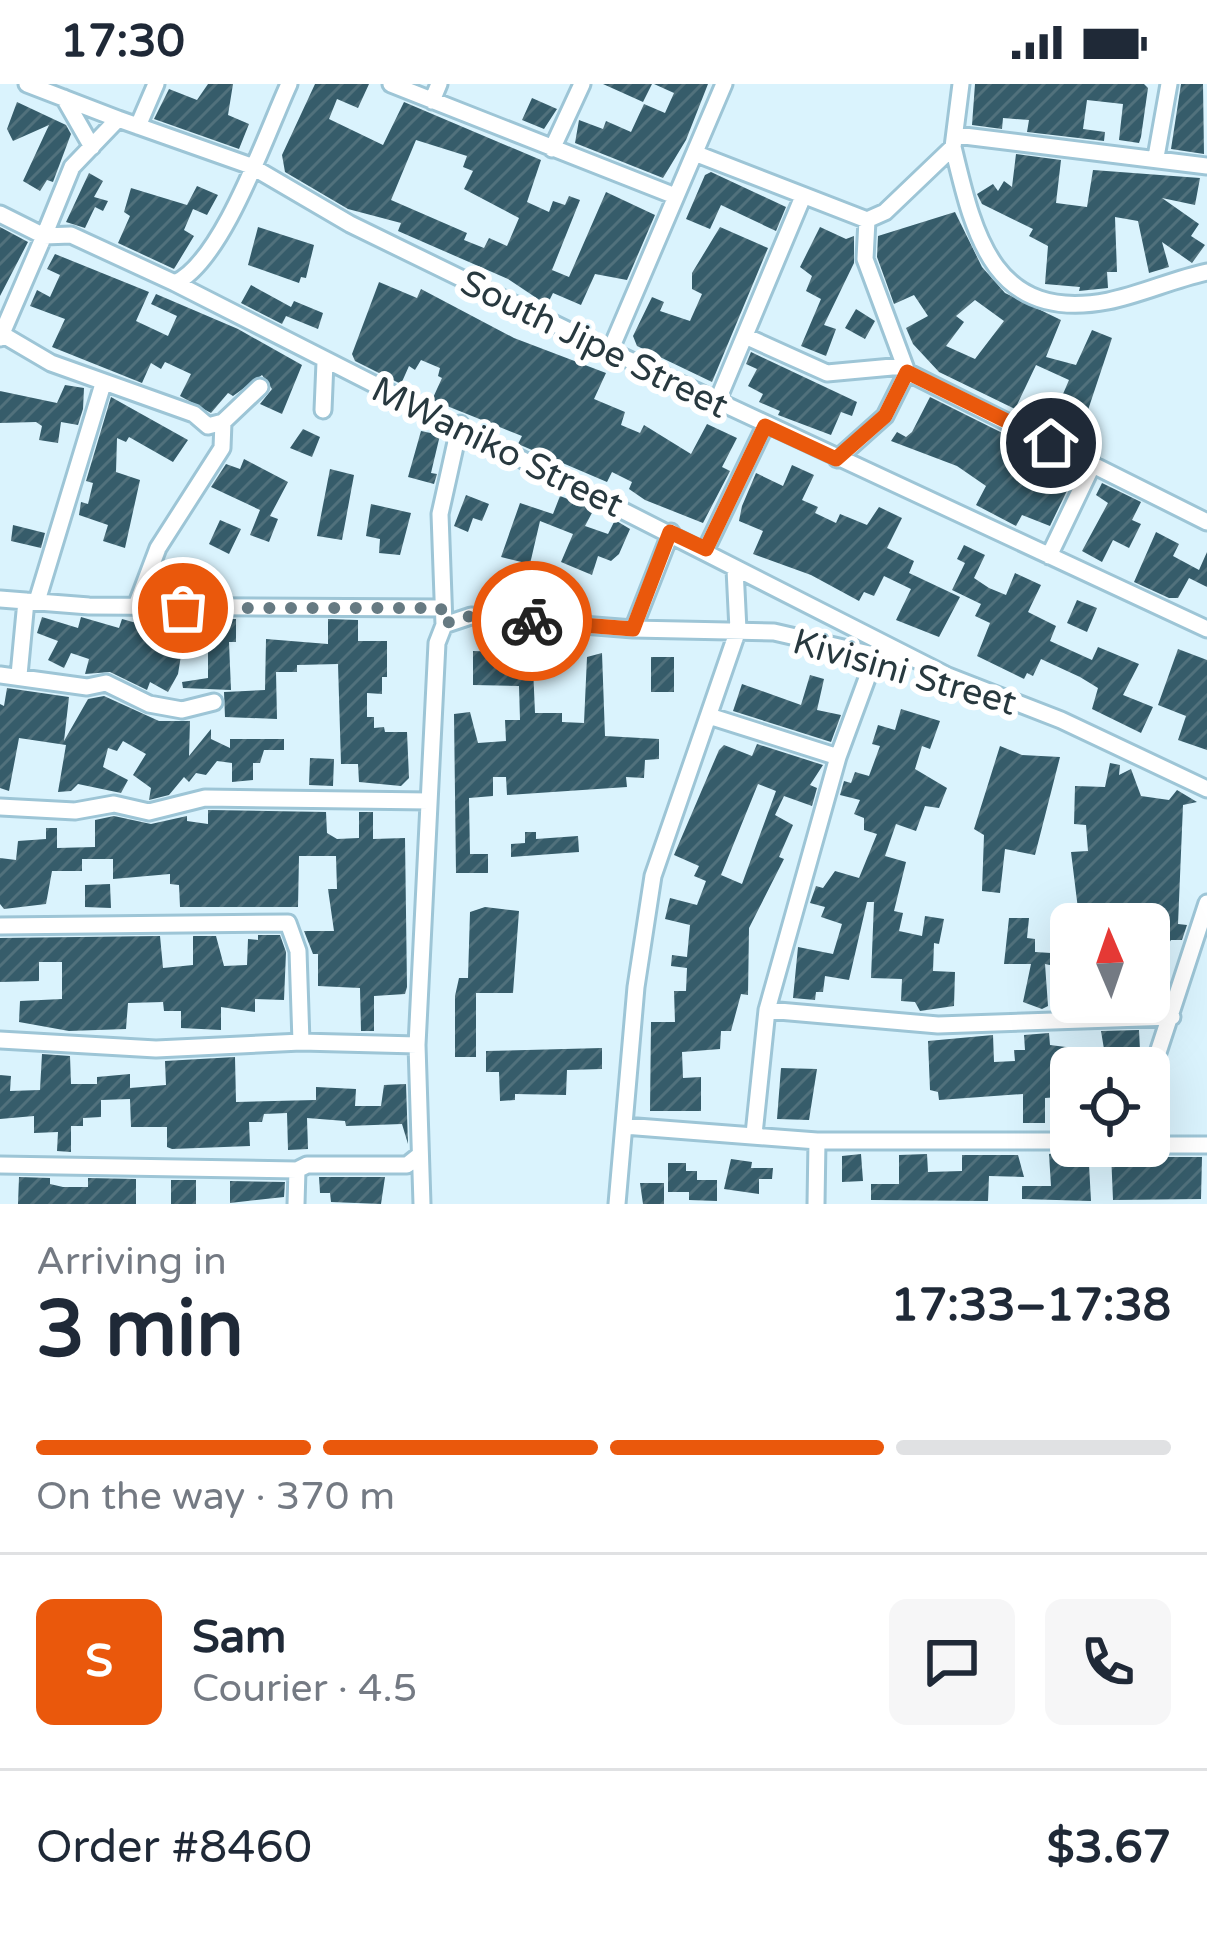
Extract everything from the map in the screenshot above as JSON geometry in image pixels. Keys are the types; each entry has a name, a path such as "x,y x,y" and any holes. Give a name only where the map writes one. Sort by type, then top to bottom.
{"street":[{"name":"South Jipe Street","path":"30,84 251,166 350,224 765,426 1207,628"},
{"path":"138,126 156,84"},
{"path":"175,283 200,265 289,84"},
{"path":"391,84 675,196"},
{"path":"432,101 439,84"},
{"path":"552,149 582,84"},
{"path":"610,351 724,84"},
{"path":"961,84 954,141 972,231 992,265 1015,287 1054,304 1104,302 1207,272"},
{"path":"1156,157 1169,84"},
{"path":"64,98 92,146"},
{"path":"118,119 72,167 1,334 51,363 194,414 208,426 224,422 260,387"},
{"path":"697,154 802,200 867,220 885,212 954,141"},
{"path":"954,141 1156,157 1207,166"},
{"path":"717,402 802,200"},
{"name":"MWaniko Street","path":"0,214 44,236 71,235 175,283 948,676"},
{"path":"836,459 885,416 905,369 866,259 867,220"},
{"path":"745,336 827,373 905,369 1207,522"},
{"path":"322,410 325,362"},
{"path":"19,675 31,601 103,384"},
{"path":"136,606 158,548 222,448 224,422"},
{"path":"422,1204 417,1157 418,1045 437,643 443,616 440,514 460,424"},
{"path":"706,549 765,426"},
{"path":"1048,556 1093,464"},
{"path":"633,629 670,532"},
{"path":"617,1204 653,875 738,630 734,569"},
{"name":"Kivisini Street","path":"0,599 738,630 876,654 948,676 1061,720 1207,789"},
{"path":"754,1134 767,1010 838,757 876,654"},
{"path":"0,675 87,687 106,682 149,704 182,710 214,702"},
{"path":"710,716 838,757"},
{"path":"0,807 75,811 114,804 149,812 205,798 429,800"},
{"path":"1161,1047 1207,903"},
{"path":"0,926 288,923 298,951 302,1042"},
{"path":"767,1010 938,1025 1172,1017"},
{"path":"0,1040 156,1048 302,1042 418,1045"},
{"path":"623,1126 818,1141 1050,1141"},
{"path":"818,1141 820,1202"},
{"path":"1170,1145 1207,1145"},
{"path":"0,1166 297,1170 307,1165 407,1165 417,1157"},
{"path":"296,1204 297,1170"}],"building":[{"path":"208,84 233,84 228,115 249,124 239,149 154,119 169,89 197,100"},
{"path":"315,84 369,84 358,108 337,99 329,119 383,145 404,102 541,160 527,202 549,212 553,201 565,205 569,196 580,200 552,270 569,277 606,192 655,215 627,280 595,274 581,305 553,293 547,305 508,279 398,231 401,223 348,209 285,172 282,155","holes":["416,140 467,156 463,167 473,171 464,189 519,218 507,246 489,238 484,248 464,240 467,233 391,200"]},
{"path":"603,84 652,84 643,102"},
{"path":"654,84 708,84 686,140 663,178 575,143 579,120 603,129 606,121 631,132 644,104 665,113 674,93"},
{"path":"975,84 1144,84 1148,88 1139,143 1119,140 1123,104 1087,100 1083,129 1105,132 1104,141 1027,132 1029,120 1003,118 1002,129 972,125"},
{"path":"1181,84 1203,84 1204,154 1171,149"},
{"path":"532,98 557,109 544,129 522,120"},
{"path":"17,102 66,125 71,134 53,182 47,180 40,191 23,181 49,125 13,141 7,129"},
{"path":"1016,154 1061,160 1056,203 1087,207 1093,170 1200,178 1195,205 1162,198 1199,224 1191,236 1205,245 1192,263 1162,242 1169,267 1149,273 1138,221 1115,217 1117,272 1107,272 1108,288 1079,291 1080,287 1045,284 1048,246 1029,236 1033,229 982,204 977,194 993,184 998,191 1004,181 1012,187"},
{"path":"711,172 786,207 776,231 721,205 710,229 686,219 705,175"},
{"path":"89,173 103,181 94,197 108,201 103,211 95,207 85,228 66,222"},
{"path":"197,186 218,195 207,215 193,209 184,230 194,236 174,269 118,243 130,216 124,212 131,188 187,205"},
{"path":"955,212 982,267 1005,293 1061,320 1046,357 1076,365 1092,330 1112,338 1081,431 1073,438 1068,436 1076,403 1063,394 1069,380 1036,365 1015,409 939,372 913,344 906,328 928,316 914,295 894,304 877,257 878,236","holes":["975,300 1004,321 975,359 946,346 964,322 956,316"]},
{"path":"0,227 28,242 0,296"},
{"path":"258,227 314,245 306,278 301,277 299,283 248,265"},
{"path":"720,227 768,248 712,382 637,346 633,336 652,297 664,302 660,311 690,321 702,294 692,289 692,273"},
{"path":"820,227 846,239 854,236 854,263 824,325 836,329 826,356 801,346 821,299 806,291 812,276 800,267"},
{"path":"55,254 149,292 136,321 168,336 177,316 151,304 156,294 238,329 302,365 282,414 260,404 272,389 262,375 233,396 228,393 211,413 180,396 191,374 165,362 161,369 151,363 142,383 52,347 65,319 30,306 37,290 50,297 60,275 47,269"},
{"path":"379,282 417,298 421,289 514,338 606,373 594,399 625,412 621,425 640,433 644,425 691,454 707,424 737,438 722,467 730,471 703,523 645,500 629,489 632,482 612,472 607,482 518,444 522,436 432,400 442,378 440,368 421,360 415,370 409,366 401,384 355,361 352,354"},
{"path":"251,285 291,307 294,301 323,313 318,329 286,316 282,324 241,303"},
{"path":"856,309 875,321 865,339 845,328"},
{"path":"751,352 857,402 852,416 841,412 831,435 778,415 780,411 759,402 763,394 748,386 757,369 746,364"},
{"path":"65,385 84,388 83,409 78,425 61,422 58,443 39,440 42,426 36,422 0,423 0,391 57,403"},
{"path":"111,397 188,440 173,462 129,437 126,442 117,438 116,472 140,480 125,548 103,541 108,525 79,515 81,502 88,504 93,483 86,481"},
{"path":"930,397 1077,470 1050,526 1022,515 1016,526 976,505 986,486 957,466 891,441 897,432 906,437 912,432"},
{"path":"303,429 320,437 312,457 290,448"},
{"path":"421,431 440,435 431,473 437,474 434,484 408,477"},
{"path":"244,459 288,482 270,516 278,519 269,542 250,535 260,510 211,487 226,464 240,469"},
{"path":"792,465 814,475 802,500 818,507 815,513 836,523 840,514 867,525 879,507 902,518 887,548 914,561 909,573 960,597 939,637 896,620 911,589 884,576 874,596 864,592 859,601 811,575 753,554 763,531 739,521 756,473 783,486"},
{"path":"330,469 354,475 342,540 317,536"},
{"path":"1102,483 1141,502 1132,520 1141,524 1129,548 1113,540 1102,562 1082,551 1108,503 1096,495"},
{"path":"466,495 489,504 482,521 473,518 468,532 454,526"},
{"path":"560,496 594,509 585,526 608,534 615,520 630,529 611,561 598,556 592,575 561,562 573,534 540,521 530,564 501,557 520,503 553,514"},
{"path":"371,504 411,513 400,555 379,553 380,539 366,536"},
{"path":"220,520 241,529 229,554 209,544"},
{"path":"13,525 45,533 41,548 11,541"},
{"path":"1156,532 1179,544 1173,556 1199,570 1207,552 1207,587 1189,578 1178,598 1169,598 1134,582"},
{"path":"964,545 985,555 974,578 989,588 1006,595 1015,573 1041,585 1028,612 1056,626 1050,641 1092,660 1098,647 1139,664 1123,695 1153,707 1141,733 1092,709 1098,688 1080,677 1041,659 1033,676 1027,673 1024,679 977,656 990,623 975,616 981,604 952,590 965,563 957,559"},
{"path":"1077,600 1097,608 1087,632 1067,623"},
{"path":"42,617 78,628 81,617 119,628 122,619 140,624 138,630 183,643 178,674 168,692 150,682 147,690 110,672 85,674 89,659 71,653 64,668 48,660 58,641 37,633"},
{"path":"218,619 236,619 236,642 229,642 231,690 183,688 182,682 208,678 208,652 186,651 186,641 218,640"},
{"path":"328,619 358,620 358,641 387,641 387,677 382,677 382,694 367,693 367,717 374,717 374,728 407,732 409,778 401,786 359,782 358,764 341,764 338,664 297,665 297,672 276,672 277,719 225,717 224,692 265,690 266,639 328,644"},
{"path":"556,636 558,674 535,674 537,637"},
{"path":"1178,649 1207,660 1207,750 1178,740 1186,716 1158,705"},
{"path":"473,651 508,652 507,667 533,667 535,713 562,713 562,722 584,723 587,657 602,653 605,736 659,739 659,759 645,760 644,778 626,777 627,787 507,795 506,777 493,777 493,796 469,798 470,854 488,854 488,873 456,873 454,714 470,712 478,743 506,741 505,720 520,720 519,686 473,685"},
{"path":"651,657 674,657 674,692 651,692"},
{"path":"810,675 824,679 817,710 841,715 831,742 733,711 742,684 801,705"},
{"path":"7,688 69,697 64,741 88,699 104,696 159,721 190,721 189,756 211,729 211,739 230,748 230,739 284,739 284,750 264,750 260,763 253,763 253,780 232,782 232,763 217,761 206,775 196,773 189,782 184,777 169,795 149,800 151,788 133,775 146,754 123,741 117,751 108,748 103,767 128,780 121,793 78,784 71,791 58,792 66,745 19,738 9,791 0,788 0,704 4,706"},
{"path":"901,709 940,721 930,749 922,746 915,769 947,788 939,808 925,806 916,831 896,824 885,856 906,862 894,911 903,913 899,931 922,936 925,916 944,919 939,944 934,943 933,971 955,972 954,1006 920,1011 915,1002 901,1001 902,979 871,978 874,902 867,902 849,980 825,976 823,992 816,992 815,1000 793,998 798,947 833,954 842,924 821,917 825,907 810,903 816,886 823,888 835,871 859,878 877,834 864,830 864,818 854,814 860,800 840,795 844,781 851,783 855,772 869,776 880,746 872,744 878,725 895,730"},
{"path":"757,744 823,765 810,785 817,788 812,806 784,796 775,815 793,825 779,857 784,859 749,928 748,995 741,994 731,1031 721,1031 720,1049 682,1052 683,1078 701,1077 701,1111 650,1111 651,1022 675,1022 674,991 686,991 687,968 671,966 672,955 687,957 690,925 665,919 670,898 697,905 706,881 694,876 699,866 674,855 719,750 724,745 752,756","holes":["758,784 776,791 742,884 721,875"]},
{"path":"1000,746 1022,755 1060,757 1035,855 1005,849 1000,893 982,891 984,835 974,829"},
{"path":"310,758 334,759 333,786 309,785"},
{"path":"1110,763 1120,765 1119,775 1131,769 1141,796 1169,800 1177,790 1197,802 1183,805 1178,924 1187,925 1182,940 1170,941 1170,903 1077,903 1071,852 1088,851 1086,825 1074,824 1075,786 1105,787"},
{"path":"208,810 326,812 327,833 337,839 359,838 359,812 373,812 373,839 405,838 407,987 405,994 374,996 374,1031 361,1031 360,988 318,986 318,954 313,954 304,931 334,931 328,889 337,889 336,856 299,856 298,907 180,907 179,885 170,884 170,874 113,879 113,859 82,859 82,871 52,871 46,904 4,909 0,904 0,858 16,860 18,841 46,839 46,828 57,828 57,848 95,847 95,820 114,816 151,824 187,816 187,821 208,824"},
{"path":"525,832 536,832 536,839 578,836 579,852 511,857 511,844 525,843"},
{"path":"110,884 111,908 85,907 85,885"},
{"path":"485,907 519,911 513,993 476,993 476,1057 455,1057 455,996 459,978 468,978 470,912"},
{"path":"1009,918 1029,918 1027,938 1035,939 1035,952 1050,953 1050,965 1045,964 1048,1006 1042,1009 1023,1002 1031,964 1004,964"},
{"path":"258,935 280,935 286,952 284,1000 255,999 255,1012 221,1007 221,1030 181,1028 181,1011 164,1011 163,1002 128,1003 126,1029 69,1031 19,1022 20,1001 62,999 62,962 39,962 39,981 0,982 0,938 160,936 163,968 193,965 193,936 216,936 224,966 247,965 248,939 258,940"},
{"path":"1139,1030 1140,1047 1104,1047 1101,1031"},
{"path":"1049,1033 1050,1045 1066,1047 1050,1047 1045,1123 1023,1123 1023,1094 939,1100 938,1092 930,1090 928,1041 993,1035 994,1062 1015,1061 1014,1050 1025,1050 1024,1035"},
{"path":"602,1048 602,1069 567,1070 566,1095 515,1094 515,1100 500,1101 499,1072 486,1072 486,1051"},
{"path":"42,1054 70,1056 71,1084 97,1084 97,1077 130,1074 130,1088 166,1085 165,1061 235,1057 236,1102 316,1100 316,1087 356,1089 355,1106 381,1106 384,1085 406,1084 408,1144 402,1124 346,1126 345,1121 307,1118 308,1149 288,1150 287,1113 264,1114 262,1122 249,1122 250,1146 172,1149 167,1147 167,1127 131,1127 130,1099 101,1100 101,1117 83,1118 83,1126 71,1126 71,1152 57,1151 58,1132 34,1133 34,1116 0,1119 0,1075 11,1076 10,1091 40,1090"},
{"path":"781,1068 817,1069 809,1120 777,1119"},
{"path":"861,1154 863,1181 842,1182 842,1156"},
{"path":"927,1154 928,1172 962,1171 962,1155 1018,1155 1024,1177 989,1176 988,1201 871,1200 871,1184 899,1184 899,1155"},
{"path":"1049,1154 1050,1167 1089,1167 1091,1201 1022,1199 1022,1186 1051,1186"},
{"path":"1170,1157 1202,1157 1201,1199 1113,1200 1112,1167 1170,1167"},
{"path":"731,1159 752,1162 751,1168 773,1168 772,1179 759,1179 759,1194 724,1189"},
{"path":"668,1163 686,1163 686,1171 697,1171 697,1180 717,1180 717,1201 689,1200 689,1192 668,1192"},
{"path":"19,1177 50,1178 50,1184 63,1187 88,1187 88,1178 136,1179 136,1204 18,1204"},
{"path":"319,1177 385,1177 381,1204 331,1202 330,1193 320,1193"},
{"path":"171,1180 196,1180 196,1204 171,1204"},
{"path":"230,1181 285,1182 284,1197 230,1203"},
{"path":"640,1183 664,1183 664,1204 643,1204"}],"way so far":[{"path":"183,608 441,608 444,625 460,616 532,621"}],"route":[{"path":"532,621 633,629 670,532 706,549 765,426 836,459 862,441 885,416 907,372 1051,443"}]}
